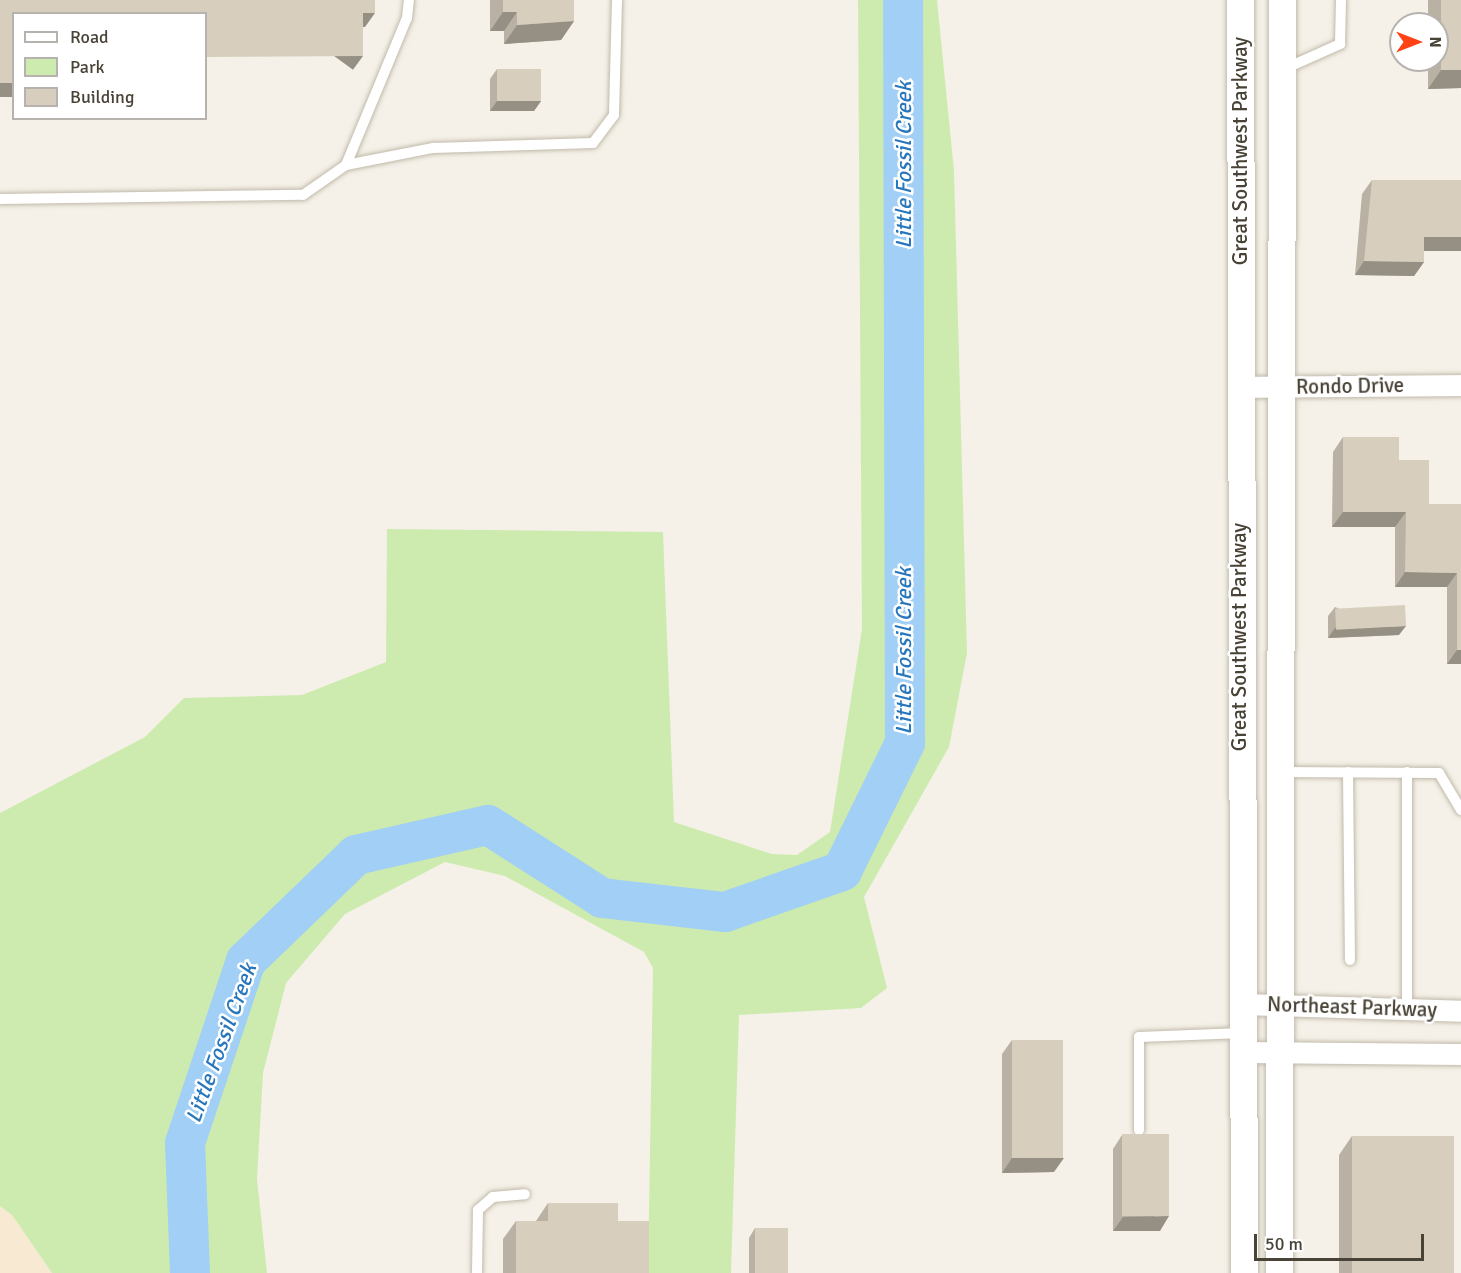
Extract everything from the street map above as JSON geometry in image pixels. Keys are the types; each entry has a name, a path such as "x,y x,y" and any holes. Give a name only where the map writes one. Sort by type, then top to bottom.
{"street":[{"name":"Great Southwest Parkway","path":"1240,0 1239,387 1244,1273"},
{"name":"Great Southwest Parkway","path":"1279,1273 1282,0"},
{"name":"Rondo Drive","path":"1239,387 1461,385"},
{"name":"Northeast Parkway","path":"1243,1004 1279,1003 1461,1011"},
{"name":"Northeast Parkway","path":"1243,1043 1279,1051 1461,1054"}],"lane":[{"path":"346,165 407,18 409,0"},
{"path":"0,199 303,195 346,165 433,148 593,143 614,116 617,0"},
{"path":"1282,70 1340,44 1341,0"},
{"path":"1280,772 1439,772 1461,810"},
{"path":"1348,772 1350,960"},
{"path":"1407,772 1407,1010"},
{"path":"1139,1130 1139,1037 1243,1043"},
{"path":"477,1273 478,1210 492,1197 525,1194"}],"shaded area":[{"path":"0,1206 12,1215 52,1273 0,1273"}],"green space":[{"path":"858,0 937,0 954,171 967,653 949,747 864,897 887,988 861,1008 739,1015 731,1273 648,1273 653,968 644,952 505,876 445,862 345,914 286,983 263,1073 257,1179 267,1273 52,1273 12,1215 0,1206 0,813 145,737 184,698 302,695 386,662 387,529 663,532 674,822 772,854 797,855 830,832 862,629"}],"building":[{"path":"0,0 375,0 375,13 363,13 363,56 207,57 207,12 12,12 12,83 0,83"},
{"path":"503,0 574,0 574,21 517,25 517,12 503,12"},
{"path":"1441,0 1461,0 1461,70 1449,70 1449,12 1441,12"},
{"path":"497,69 541,69 541,101 497,101"},
{"path":"1372,180 1461,180 1461,237 1424,237 1424,262 1364,261"},
{"path":"1343,437 1399,437 1399,460 1429,460 1429,504 1461,504 1461,650 1457,650 1457,573 1405,572 1406,512 1343,512"},
{"path":"1405,605 1406,626 1336,630 1335,609"},
{"path":"1012,1040 1063,1040 1063,1158 1012,1158"},
{"path":"1122,1134 1169,1134 1169,1216 1122,1216"},
{"path":"1352,1136 1454,1136 1454,1273 1352,1273"},
{"path":"548,1203 618,1203 618,1221 649,1221 649,1273 516,1273 516,1221 548,1221"},
{"path":"755,1228 788,1228 788,1273 755,1273"}],"waterway":[{"name":"Little Fossil Creek","path":"190,1273 185,1143 246,961 356,855 488,825 602,898 725,912 842,871 905,743 903,0"}]}
